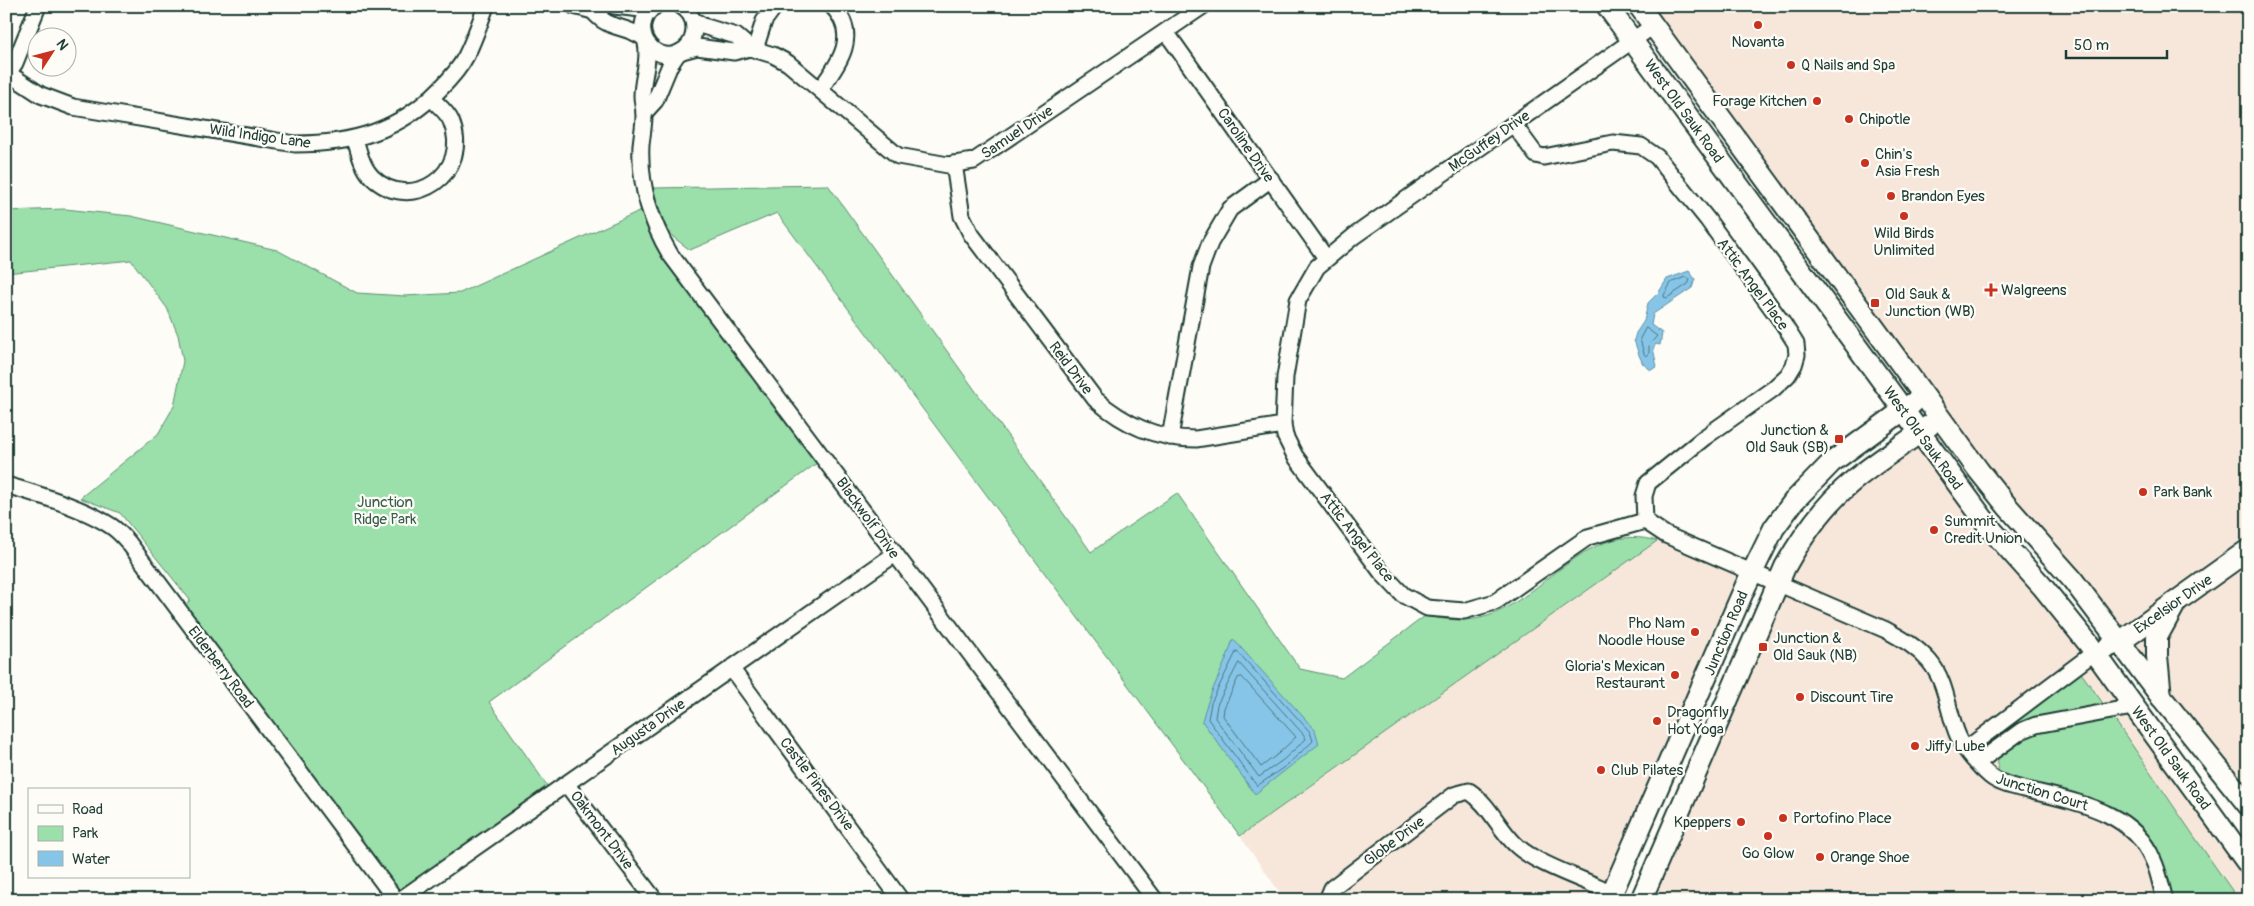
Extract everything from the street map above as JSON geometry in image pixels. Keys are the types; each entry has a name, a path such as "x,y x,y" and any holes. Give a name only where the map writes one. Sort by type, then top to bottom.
{"street":[{"path":"8,75 16,63 38,6"},
{"name":"Wild Indigo Lane","path":"8,75 42,95 73,107 295,144 325,144 355,139 383,130 404,119 431,98 451,78 466,57 486,6"},
{"path":"574,6 599,9 602,22 635,32 645,40"},
{"path":"614,6 652,8"},
{"path":"752,49 764,21 775,6"},
{"path":"820,89 844,52 846,41 845,27 839,13 832,6"},
{"name":"Samuel Drive","path":"688,12 703,26 736,36 752,49 788,63 898,156 948,165 974,160 1203,6"},
{"name":"West Old Sauk Road","path":"1607,6 1990,528 2042,586 2095,652 2132,706 2248,864"},
{"name":"West Old Sauk Road","path":"1639,6 1940,418 2007,506 2072,579 2121,641 2162,698 2248,805"},
{"name":"Blackwolf Drive","path":"652,8 643,23 648,54 642,96 644,113 641,146 642,178 648,207 657,231 670,254 1155,900"},
{"path":"644,113 655,101 670,65 680,52 689,45 693,37 688,12"},
{"name":"McGuffey Drive","path":"1326,258 1354,236 1653,26"},
{"name":"Caroline Drive","path":"1166,32 1326,258"},
{"name":"Samuel Drive","path":"645,40 652,49 660,54 680,52 697,47 734,52 752,49"},
{"path":"355,139 363,163 372,176 383,185 415,192 428,187 447,172 454,158 456,137 450,119 431,98"},
{"name":"Attic Angel Place","path":"1326,258 1317,267 1298,300 1285,377 1283,425 1285,436 1295,456 1382,573 1403,595 1427,608 1464,611 1495,602 1588,537 1645,521 1644,496 1648,483 1705,437 1773,389 1788,375 1797,355 1796,344 1706,219 1657,157 1641,146 1613,143 1544,157 1536,155 1514,125"},
{"name":"Reid Drive","path":"954,164 962,216 971,234 1095,399 1111,414 1131,426 1154,435 1196,439 1283,425"},
{"path":"1170,437 1201,267 1210,244 1230,209 1271,179"},
{"name":"Junction Road","path":"1611,896 1752,572 1774,528 1812,480 1838,457 1924,396"},
{"name":"Junction Road","path":"1642,900 1778,583 1801,539 1836,496 1853,481 1940,418"},
{"name":"Elderberry Road","path":"6,485 34,493 96,517 112,526 128,542 396,900"},
{"path":"1645,521 1666,535 1752,572"},
{"name":"Excelsior Drive","path":"2095,652 2121,641 2248,550"},
{"name":"Augusta Drive","path":"400,900 895,554"},
{"name":"Junction Court","path":"1752,572 1886,630 1913,644 1930,662 1942,683 1959,739 1978,763 1999,781 2088,805 2114,817 2133,830 2154,860 2165,900"},
{"path":"2162,698 2157,656 2157,637 2176,602"},
{"path":"1966,749 2095,652"},
{"name":"Castle Pines Drive","path":"731,668 901,900"},
{"path":"1978,763 2021,731 2036,725 2132,706"},
{"name":"Oakmont Drive","path":"567,784 655,900"},
{"name":"Globe Drive","path":"1327,900 1332,888 1454,795 1469,790 1479,797 1516,845 1528,855 1611,896"}],"shaded area":[{"path":"1639,6 2248,6 2248,805 2162,698"},
{"path":"1919,433 2248,864 2248,900 1641,900 1801,539"},
{"path":"1666,535 1752,572 1609,900 1285,900 1240,836"}],"green space":[{"path":"828,185 1091,552 1177,493 1300,669 1342,678 1425,616 1459,620 1485,617 1513,603 1570,561 1590,549 1611,541 1633,537 1657,541 1240,836 777,213 690,250 673,237 664,223 653,188"},
{"name":"Junction Ridge Park","path":"648,207 657,231 824,458 489,702 553,794 400,900 180,612 190,600 120,513 80,498 158,434 174,406 183,361 178,335 167,308 131,260 6,273 6,211 65,209 131,216 277,250 357,293 405,296 460,293"},
{"path":"2076,666 2239,900 2165,900 2133,831 1999,781 1997,749 1987,734"}],"water":[{"path":"1689,271 1695,279 1692,288 1653,314 1651,325 1662,333 1660,345 1656,344 1653,348 1657,367 1651,370 1643,364 1639,355 1634,340 1636,333 1644,321 1648,303 1659,292 1667,279"},
{"path":"1233,639 1315,730 1319,744 1255,794 1202,721"}],"place":[{"name":"Novanta","path":"1758,25"},
{"name":"Q Nails and Spa","path":"1791,65"},
{"name":"Forage Kitchen","path":"1817,101"},
{"name":"Chipotle","path":"1849,119"},
{"name":"Chin's Asia Fresh","path":"1865,163"},
{"name":"Brandon Eyes","path":"1891,196"},
{"name":"Wild Birds Unlimited","path":"1904,216"},
{"name":"Walgreens","path":"1991,290"},
{"name":"Old Sauk & Junction (WB)","path":"1875,303"},
{"name":"Junction & Old Sauk (SB)","path":"1839,439"},
{"name":"Park Bank","path":"2143,492"},
{"name":"Summit Credit Union","path":"1934,530"},
{"name":"Pho Nam Noodle House","path":"1695,632"},
{"name":"Junction & Old Sauk (NB)","path":"1763,647"},
{"name":"Gloria's Mexican Restaurant","path":"1675,675"},
{"name":"Discount Tire","path":"1800,697"},
{"name":"Dragonfly Hot Yoga","path":"1657,721"},
{"name":"Jiffy Lube","path":"1915,746"},
{"name":"Club Pilates","path":"1601,770"},
{"name":"Portofino Place","path":"1783,818"},
{"name":"Kpeppers","path":"1741,822"},
{"name":"Go Glow","path":"1768,836"},
{"name":"Orange Shoe","path":"1820,857"}]}
